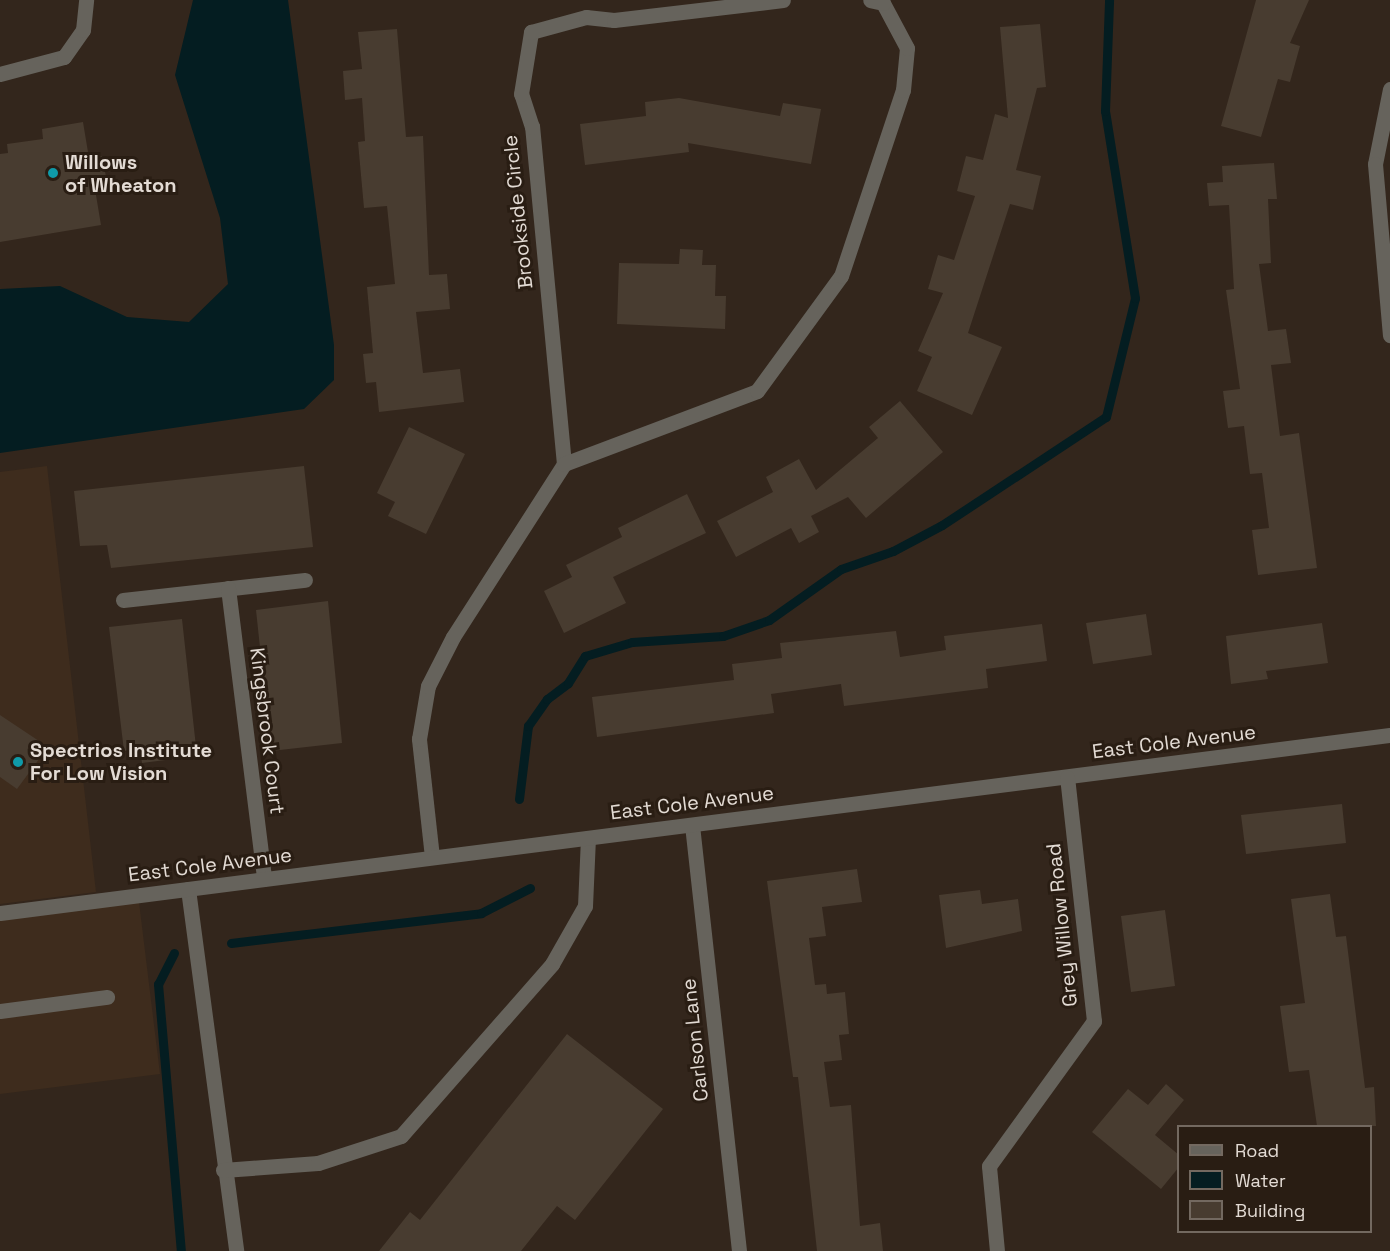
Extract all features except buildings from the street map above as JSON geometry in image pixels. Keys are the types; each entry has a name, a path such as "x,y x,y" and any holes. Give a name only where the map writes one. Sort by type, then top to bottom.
{"street":[{"path":"0,75 64,57 83,30 86,0"},
{"name":"Brookside Circle","path":"564,464 532,127 521,94 531,32 586,17 614,20 783,0"},
{"path":"432,857 419,739 428,686 453,637 564,464 757,391 841,276 903,90 907,48 883,3 870,0"},
{"path":"1390,88 1375,164 1390,335"},
{"path":"123,600 305,580"},
{"name":"Kingsbrook Court","path":"228,588 264,879"},
{"name":"East Cole Avenue","path":"0,913 1390,735"},
{"name":"Grey Willow Road","path":"997,1251 989,1166 1094,1021 1067,777"},
{"name":"Carlson Lane","path":"692,825 739,1251"},
{"path":"223,1170 318,1163 401,1136 552,964 585,906 588,838"},
{"path":"188,889 223,1170 236,1251"},
{"path":"0,1011 107,997"}],"shaded area":[{"path":"47,466 96,892 0,904 0,472"},
{"path":"139,902 160,1074 0,1094 0,920"}],"water":[{"path":"193,0 288,0 334,345 334,380 304,409 0,453 0,289 60,286 127,317 189,322 228,284 220,218 175,75"}],"waterway":[{"path":"519,799 528,726 547,699 568,683 585,656 632,642 723,636 769,620 841,569 893,551 942,525 1106,417 1135,298 1105,111 1109,0"},
{"path":"231,943 481,913 530,888"},
{"path":"174,953 158,984 181,1251"}],"place":[{"name":"Willows of Wheaton","path":"53,173"},
{"name":"Spectrios Institute For Low Vision","path":"18,762"}]}
